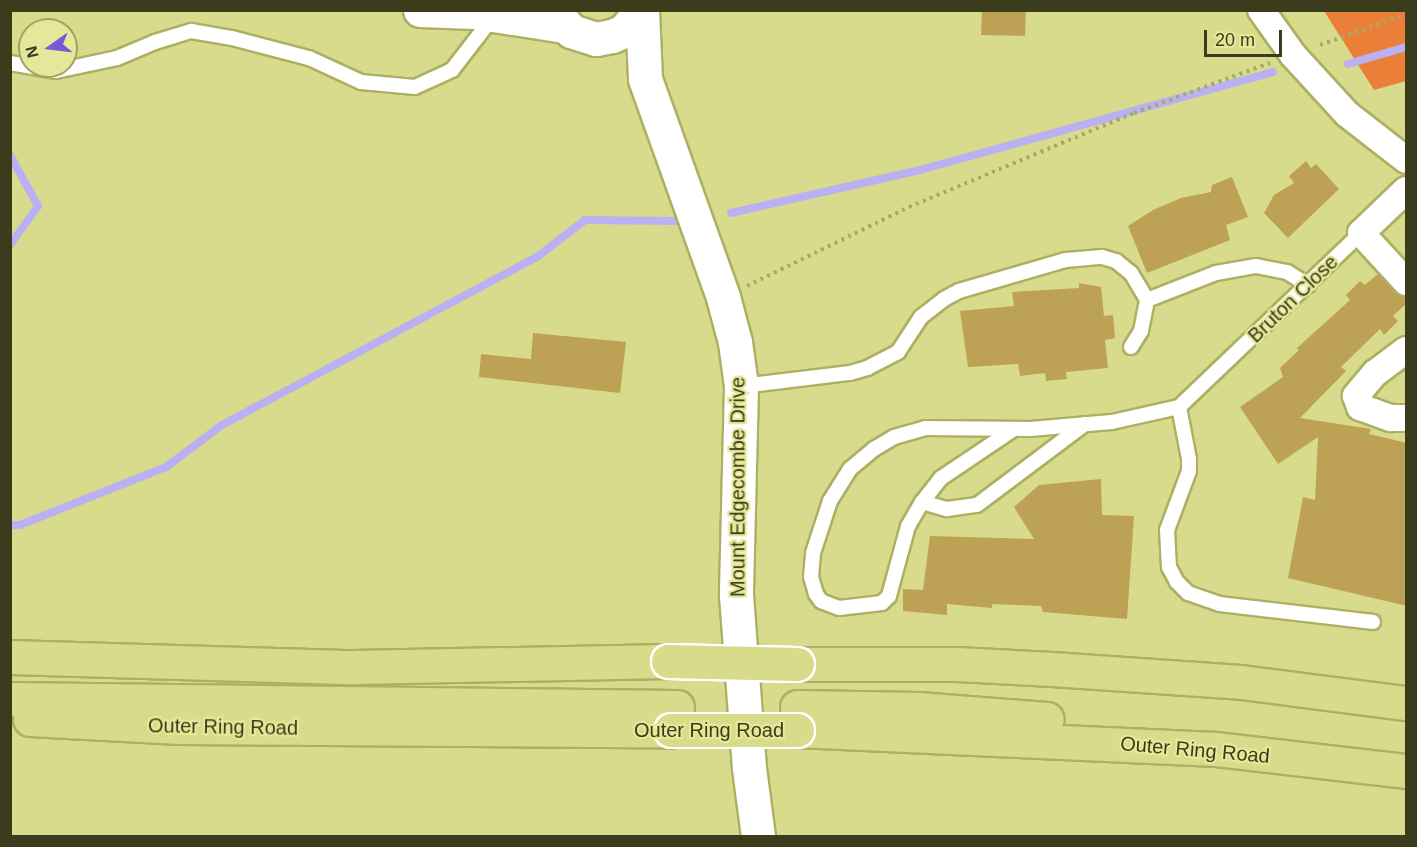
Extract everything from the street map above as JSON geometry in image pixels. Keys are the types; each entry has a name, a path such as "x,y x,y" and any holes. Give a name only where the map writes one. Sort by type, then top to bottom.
{"highway":[{"path":"10,657 353,667 668,661 957,664 1241,682 1407,703"},
{"path":"10,699 674,718"},
{"name":"Outer Ring Road","path":"10,718 180,727 797,718 1216,749 1407,771"}],"street":[{"path":"420,10 482,13 570,25 616,35 627,28 641,10"},
{"name":"Mount Edgecombe Drive","path":"641,10 645,79 723,297 735,342 741,386 736,595 749,768 758,837"},
{"path":"1261,10 1293,55 1347,114 1407,160"},
{"path":"570,25 645,79"},
{"name":"Bruton Close","path":"1361,233 1407,189"},
{"path":"1361,233 1407,282"},
{"path":"1407,350 1375,373 1356,396 1360,407 1391,418 1407,418"}],"lane":[{"path":"10,63 56,70 117,58 155,42 191,31 232,38 309,58 361,82 415,87 452,70 482,13"},
{"name":"Bruton Close","path":"1179,407 1361,233"},
{"path":"741,386 850,373 867,368 897,352 921,317 944,299 959,291 1066,260 1102,257 1116,261 1131,273 1147,300 1141,331 1131,347"},
{"path":"1147,300 1216,273 1256,266 1287,272 1308,285"},
{"path":"1014,429 941,478 922,502 908,526 889,596 882,603 839,608 821,601 813,589 811,577 813,553 830,501 850,469 874,449 894,437 926,428 1014,429 1112,422 1179,407 1189,459 1189,471 1167,530 1169,567 1177,582 1188,593 1220,604 1373,622"},
{"path":"922,502 947,508 977,505 1085,424"}],"path":[{"path":"723,297 909,207 1134,113 1407,14"}],"shaded area":[{"path":"1324,11 1406,11 1406,81 1374,90"}],"building":[{"path":"982,10 1026,10 1025,36 981,35"},
{"path":"1306,161 1311,168 1316,164 1339,189 1288,238 1264,213 1274,195 1294,183 1289,176"},
{"path":"1232,177 1248,217 1226,225 1230,240 1147,273 1128,226 1153,210 1181,198 1211,192 1212,185"},
{"path":"1378,274 1395,293 1407,297 1407,303 1393,316 1398,321 1384,335 1380,329 1341,367 1346,371 1300,418 1371,429 1369,434 1407,443 1407,606 1288,578 1303,497 1315,500 1318,437 1278,464 1240,407 1283,377 1280,368 1299,350 1297,348 1350,300 1346,295 1360,281 1365,285"},
{"path":"1079,283 1101,287 1104,316 1113,315 1115,338 1105,340 1108,368 1066,372 1067,379 1046,381 1045,373 1020,376 1018,364 968,367 960,311 1014,306 1012,292 1079,288"},
{"path":"533,333 626,342 620,393 479,377 481,354 531,359"},
{"path":"1101,479 1102,515 1134,516 1127,619 1043,612 1041,606 992,604 992,608 947,604 947,615 903,611 903,589 923,590 930,536 1034,539 1014,507 1039,485"}],"waterway":[{"path":"1348,64 1406,47"},
{"path":"731,213 920,170 1273,72"},
{"path":"10,155 38,206 10,245"},
{"path":"10,525 20,525 166,467 222,425 537,257 585,220 675,221"}]}
